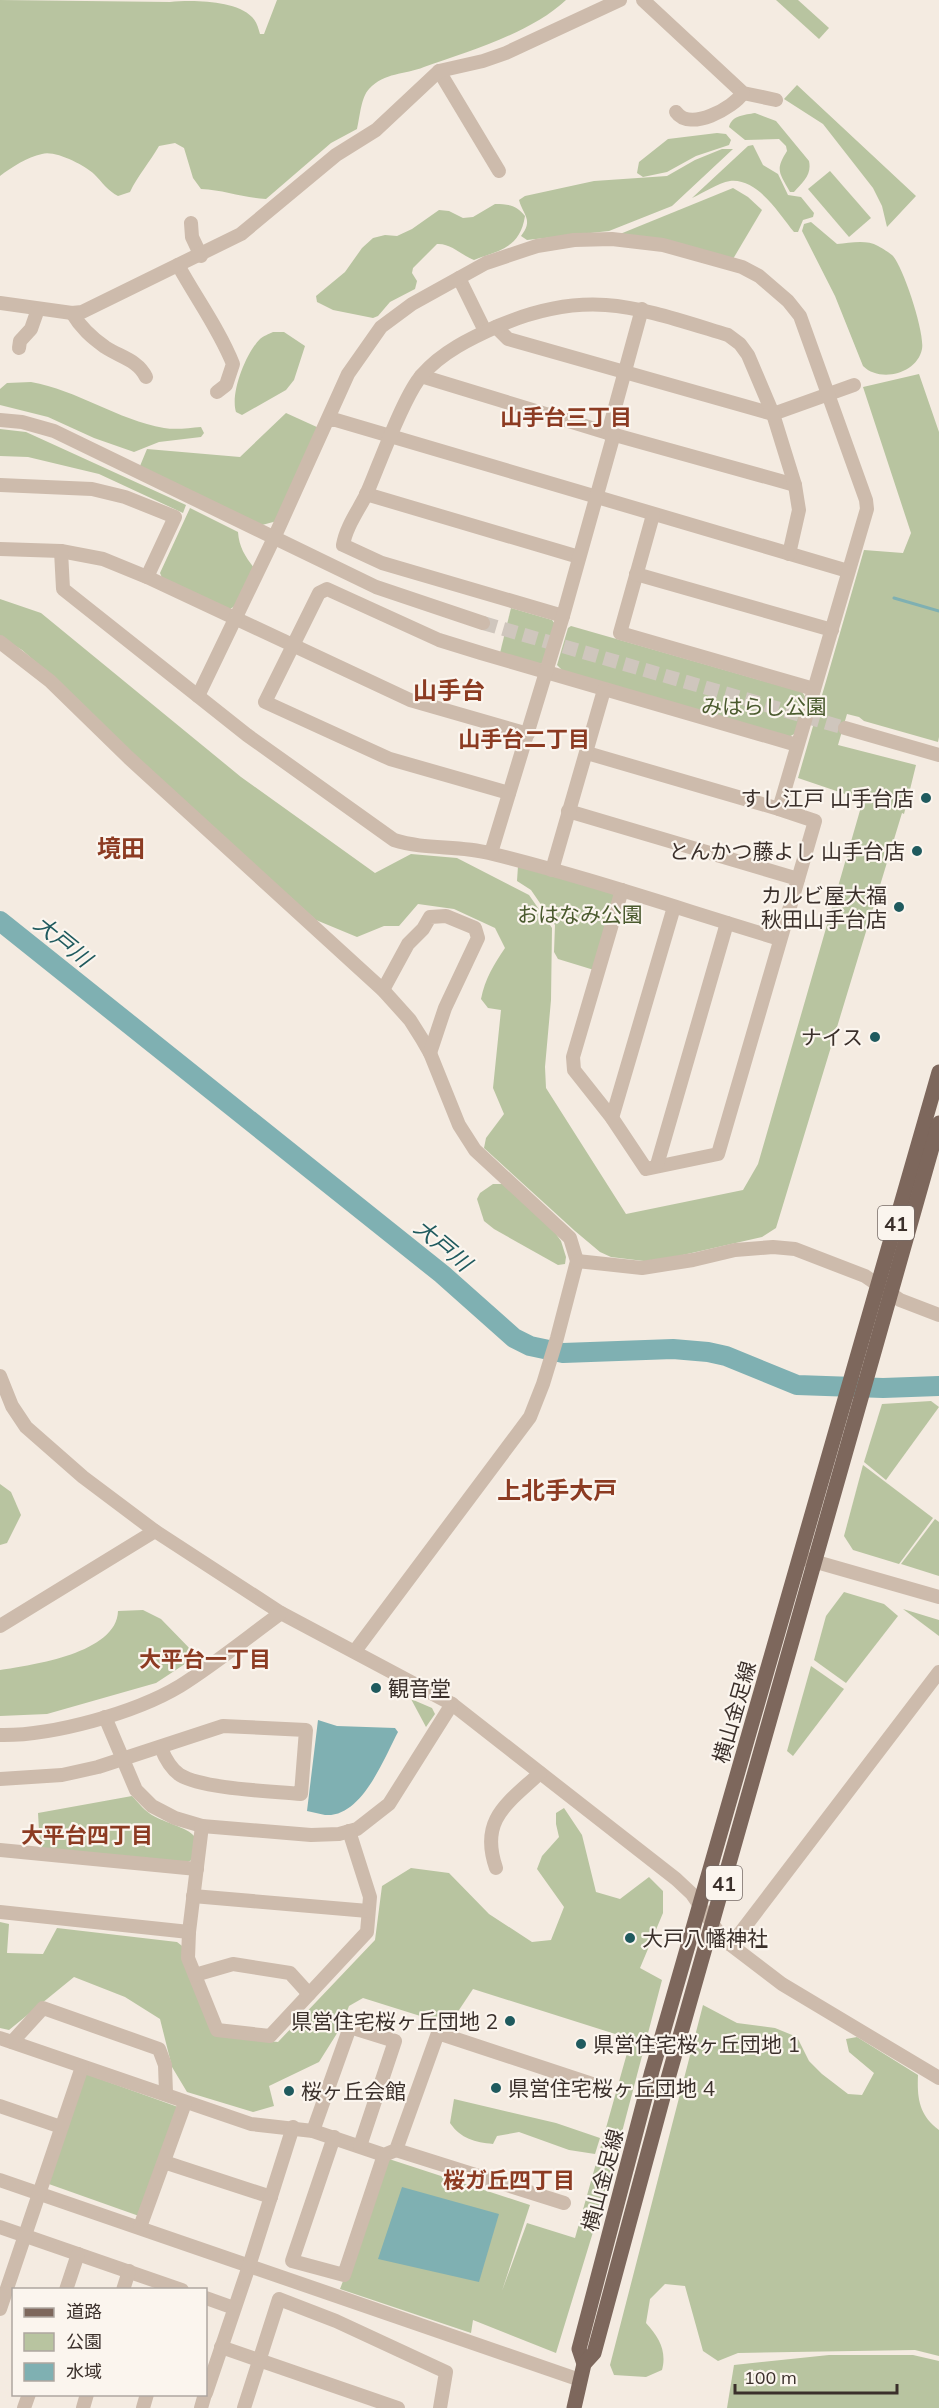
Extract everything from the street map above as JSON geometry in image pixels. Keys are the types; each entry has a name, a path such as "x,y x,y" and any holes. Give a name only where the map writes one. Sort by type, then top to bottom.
{"main road":[{"name":"横山金足線","path":"885,1289 939,1072"},
{"name":"横山金足線","path":"574,2408 584,2364 594,2353 627,2226 712,1926 808,1560 853,1399 885,1289 939,1123"},
{"name":"横山金足線","path":"584,2364 579,2349 581,2338 652,2071 700,1906 808,1560"}],"street":[{"path":"0,303 72,313 82,312 201,256 241,234 336,155 365,138 439,71 506,53 620,0"},
{"path":"643,0 743,93 776,100"},
{"path":"439,71 499,171"},
{"path":"676,112 688,121 708,116 736,103 743,93"},
{"path":"191,224 192,237 201,256"},
{"path":"198,696 274,538 348,374 381,327 412,303 486,262 537,246 602,239 663,245 742,267 759,276 788,301 800,316 866,500 867,509 779,809"},
{"path":"178,265 204,312 223,340 233,364 226,385 217,392"},
{"path":"459,278 491,329 508,339 772,414 854,385"},
{"path":"563,616 382,563 344,545 345,536 390,437 421,376 454,348 514,319 579,303 600,303 642,309 728,335 740,344 748,355 772,414 795,485 799,510 789,554"},
{"path":"19,348 20,341 31,329 38,309"},
{"path":"491,853 597,497 624,372 642,309"},
{"path":"72,313 81,328 106,348 142,368 146,377"},
{"path":"421,376 795,485"},
{"path":"0,420 22,422 54,431 396,595 483,623"},
{"path":"328,420 336,420 848,571"},
{"path":"0,485 92,489 125,497 175,517 147,577"},
{"path":"366,494 579,557"},
{"path":"653,515 620,633 814,689"},
{"path":"0,549 61,551 103,559 147,577 292,647 410,700 528,734"},
{"path":"61,551 63,589 247,735 394,840 413,846 491,853 622,890 780,939"},
{"path":"636,574 832,630"},
{"path":"509,793 390,759 265,702 319,593 327,589 439,640 797,745"},
{"path":"0,642 50,681 129,758 383,990 410,1020 430,1053 459,1125 475,1150 570,1238 577,1261 548,1368 530,1417 355,1651"},
{"path":"552,870 604,690"},
{"path":"845,728 939,755"},
{"path":"587,753 814,821 717,1154 645,1168 612,1118 574,1070 573,1057 622,890"},
{"path":"568,811 798,879"},
{"path":"612,1118 674,906"},
{"path":"383,990 408,944 423,929 430,917 446,916 475,928 478,938 445,1008 430,1053"},
{"path":"657,1165 727,923"},
{"path":"577,1261 642,1268 735,1250 773,1247 795,1250 865,1276 900,1300 939,1315"},
{"path":"0,1376 12,1406 27,1427 83,1477 155,1531 281,1613 452,1704 676,1879 692,1894 712,1926 731,1945 782,1984 939,2078"},
{"path":"0,1626 155,1531"},
{"path":"808,1560 939,1597"},
{"path":"0,1735 18,1735 105,1717 146,1702 179,1686 281,1613"},
{"path":"731,1945 939,1672"},
{"path":"105,1717 136,1790 152,1806 176,1818 202,1826 311,1835 339,1834 357,1829 389,1804 452,1704"},
{"path":"0,1779 62,1775 122,1760 223,1726 306,1730 301,1794 196,1783 178,1773 166,1761 161,1748"},
{"path":"496,1868 490,1851 490,1833 495,1819 504,1806 540,1773"},
{"path":"202,1826 188,1958 217,2030 270,2036 367,1932 370,1897 349,1831"},
{"path":"0,1850 197,1869"},
{"path":"194,1896 368,1911"},
{"path":"0,1912 189,1932"},
{"path":"195,1975 233,1964 290,1973 309,1994"},
{"path":"166,2094 165,2065 159,2049 43,2008 6,2040 166,2094 184,2103 251,2124 313,2131 564,2203"},
{"path":"313,2131 350,2027 395,2041 360,2146"},
{"path":"334,2137 292,2261 344,2275 438,2033 592,2084"},
{"path":"0,2309 82,2067"},
{"path":"140,2227 184,2103"},
{"path":"0,2106 61,2127"},
{"path":"207,2388 293,2127"},
{"path":"164,2162 271,2197"},
{"path":"0,2180 580,2380"},
{"path":"0,2227 179,2288"},
{"path":"66,2288 78,2254"},
{"path":"123,2288 129,2271"},
{"path":"207,2298 234,2308"},
{"path":"244,2408 261,2361 279,2299 336,2321 446,2372 440,2408"},
{"path":"221,2347 398,2408"}],"green space":[{"path":"0,0 213,2 244,11 255,21 260,34 264,34 277,0 566,0 552,12 499,40 417,70 388,77 375,84 364,97 357,129 331,143 266,199 201,189 193,178 184,148 175,143 159,146 130,192 118,196 89,170 54,154 31,157 0,176"},
{"path":"776,0 798,0 829,28 819,39"},
{"path":"797,85 916,196 887,227 882,206 873,188 823,124 784,99"},
{"path":"755,113 776,121 809,161 808,174 794,192 790,192 780,171 787,151 786,146 779,139 745,140 729,127 736,118"},
{"path":"726,134 731,140 729,145 696,156 667,172 643,177 637,173 639,162 668,139"},
{"path":"753,145 763,165 778,174 788,195 801,197 814,213 813,217 803,220 798,232 794,232 775,207 750,185 725,182 692,198 748,146"},
{"path":"722,149 733,149 672,206 609,231 527,240 521,236 527,222 519,200 525,196 594,181 667,176 695,160"},
{"path":"830,171 871,218 849,237 808,189"},
{"path":"733,188 748,197 762,210 733,259 620,234"},
{"path":"495,204 512,206 519,209 525,216 519,235 500,250 474,260 451,247 437,244 413,268 412,273 417,281 415,289 390,302 378,316 373,318 333,310 317,302 316,296 345,272 362,248 373,238 385,235 397,236 412,229 439,210 449,211 463,218 473,217"},
{"path":"811,222 837,244 858,242 873,244 892,255 898,263 913,301 922,341 919,358 906,370 888,375 870,371 863,366 835,296 802,231 804,224"},
{"path":"273,332 284,332 305,346 294,380 286,390 242,415 236,412 235,404 240,374 255,345 261,338"},
{"path":"919,374 939,432 939,737 938,742 847,714 838,745 916,765 904,814 902,813 776,1228 762,1237 652,1262 611,1257 600,1252 484,1148 486,1138 504,1114 493,1088 501,1010 488,1008 481,999 490,972 505,948 495,928 454,909 418,904 399,926 384,926 357,937 316,920 147,768 46,671 22,650 0,637 0,599 41,613 241,777 375,873 411,854 457,858 529,895 552,928 546,1088 626,1214 743,1190 758,1164 863,800 798,778 864,550 903,553 911,533 863,387"},
{"path":"31,382 65,391 130,419 164,428 201,427 204,433 201,437 159,442 134,452 94,438 48,417 0,405 0,389 7,383"},
{"path":"286,413 319,428 277,521 262,525 140,466 147,449 240,457"},
{"path":"0,429 26,432 186,505 183,513 99,474 28,457 0,456"},
{"path":"190,508 238,532 243,551 254,568 236,605 229,610 163,580 160,573"},
{"path":"511,608 552,620 555,624 544,663 538,664 500,653"},
{"name":"みはらし公園","path":"571,626 802,692 806,698 796,733 787,738 562,670 557,665 568,628"},
{"name":"おはなみ公園","path":"518,866 615,894 594,970 558,959 554,952 555,925 531,890 517,881"},
{"path":"493,1184 503,1184 546,1220 561,1241 566,1257 565,1264 558,1265 484,1221 477,1199 480,1193"},
{"path":"931,1401 939,1407 886,1480 864,1462 882,1404"},
{"path":"863,1465 933,1518 899,1564 853,1550 844,1536"},
{"path":"0,1484 11,1492 21,1515 7,1543 0,1545"},
{"path":"935,1519 939,1522 939,1576 901,1564"},
{"path":"844,1592 884,1604 898,1616 846,1683 814,1660 826,1616"},
{"path":"903,1609 939,1620 939,1636"},
{"path":"143,1610 161,1619 197,1656 156,1683 47,1714 0,1716 0,1670 52,1660 89,1647 104,1637 114,1625 118,1611"},
{"path":"811,1666 844,1689 793,1756 787,1751"},
{"path":"411,1699 432,1708 435,1714 426,1727"},
{"path":"132,1796 149,1813 192,1833 195,1837 192,1860 185,1863 40,1848 38,1813"},
{"path":"564,1808 582,1835 596,1892 620,1899 649,1877 663,1891 663,1913 640,1968 662,1980 612,2170 556,2353 473,2320 471,2333 340,2289 389,2159 530,2205 502,2291 527,2223 575,2238 631,2039 473,1989 449,2025 363,1998 349,2006 341,2027 319,2062 269,2086 274,2106 253,2112 187,2092 172,2067 160,2019 125,1997 74,1977 9,2030 0,2028 0,1922 9,1924 7,1953 43,1954 57,1928 177,1942 186,1949 217,2036 278,2042 375,1940 382,1886 411,1868 449,1873 489,1914 532,1942 551,1940 564,1907 537,1869 542,1856 559,1837 556,1813"},
{"path":"703,2005 737,2023 775,2028 797,2037 809,2061 848,2094 862,2095 874,2073 849,2052 846,2039 857,2037 918,2075 918,2091 923,2112 939,2130 939,2356 915,2350 738,2353 718,2361 703,2351 685,2286 665,2284 650,2299 646,2323 663,2350 662,2370 646,2377 614,2375 610,2365"},
{"path":"86,2074 178,2107 139,2216 46,2183"},
{"path":"454,2099 556,2123 600,2138 595,2154 569,2150 519,2132 497,2136 493,2144 469,2139 459,2133 450,2123"},
{"path":"829,2355 913,2355 939,2361 939,2408 727,2408 734,2365"}],"water":[{"path":"318,1720 337,1726 395,1728 398,1732 379,1770 361,1797 350,1807 338,1813 325,1815 307,1811"},
{"path":"402,2187 499,2214 479,2282 378,2259"}],"waterway":[{"path":"894,598 939,611"},
{"name":"大戸川","path":"0,921 442,1274 514,1338 530,1346 563,1353 673,1349 708,1352 726,1356 797,1385 883,1388 939,1386"}],"tunnel":[{"path":"483,623 845,728"}],"place":[{"name":"すし江戸 山手台店","path":"926,798"},
{"name":"とんかつ藤よし 山手台店","path":"917,851"},
{"name":"カルビ屋大福 秋田山手台店","path":"899,907"},
{"name":"ナイス","path":"875,1037"},
{"name":"観音堂","path":"376,1688"},
{"name":"大戸八幡神社","path":"630,1938"},
{"name":"県営住宅桜ヶ丘団地 2","path":"510,2021"},
{"name":"県営住宅桜ヶ丘団地 1","path":"581,2044"},
{"name":"県営住宅桜ヶ丘団地 4","path":"496,2088"},
{"name":"桜ヶ丘会館","path":"289,2091"}],"district":[{"name":"山手台三丁目","path":"566,417"},
{"name":"山手台","path":"449,690"},
{"name":"山手台二丁目","path":"524,739"},
{"name":"境田","path":"121,848"},
{"name":"上北手大戸","path":"557,1490"},
{"name":"大平台一丁目","path":"205,1659"},
{"name":"大平台四丁目","path":"87,1835"},
{"name":"桜ガ丘四丁目","path":"509,2180"}]}
